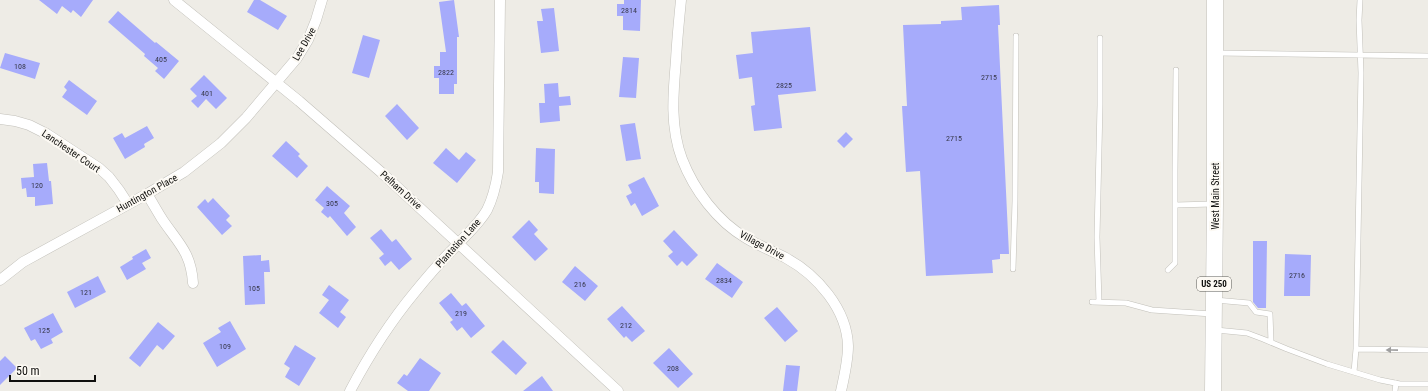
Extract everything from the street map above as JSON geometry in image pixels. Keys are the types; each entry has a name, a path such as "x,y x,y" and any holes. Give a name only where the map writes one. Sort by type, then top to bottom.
{"main road":[{"name":"West Main Street","path":"1213,391 1216,53 1215,0"}],"street":[{"name":"Pelham Drive","path":"174,0 276,83 382,173 618,391"},
{"name":"Lee Drive","path":"276,83 297,58 308,40 322,0"},
{"name":"Plantation Lane","path":"350,391 384,334 414,293 478,223 487,210 497,179 500,0"},
{"name":"Village Drive","path":"681,0 672,100 676,138 688,174 700,194 728,225 744,238 786,258 802,268 818,281 827,292 842,319 848,346 841,391"},
{"name":"Huntington Place","path":"0,280 23,262 184,172 221,143 246,118 276,83"},
{"name":"Lanchester Court","path":"0,119 29,125 53,138 99,168 120,190 128,204"},
{"path":"147,194 162,219 184,248 189,262 193,283"}],"lane":[{"path":"1354,372 1356,349 1360,0"},
{"path":"1013,269 1016,36"},
{"path":"1099,302 1096,236 1100,106 1100,38"},
{"path":"1216,53 1428,56"},
{"path":"1168,270 1176,263 1176,70"},
{"path":"1176,205 1215,204"},
{"path":"1092,302 1126,303 1152,310 1214,314 1249,303 1256,312 1270,314 1272,342"},
{"path":"1214,314 1247,334 1272,342 1314,359 1380,380 1396,383 1428,384"},
{"path":"1356,349 1428,350"},
{"path":"1395,391 1396,383"}],"building":[{"path":"39,0 93,0 81,17 73,10 71,13 62,6 57,14"},
{"path":"254,0 260,0 287,16 278,30 247,12"},
{"path":"454,0 459,37 457,37 457,84 454,84 454,94 439,94 439,78 434,78 434,66 440,66 440,52 446,52 439,2"},
{"path":"624,0 641,0 640,31 623,30 623,16 617,16 617,4 624,4"},
{"path":"999,5 1000,25 998,25 1009,254 1000,254 1000,259 992,260 993,273 926,276 920,171 906,172 902,106 907,106 903,25 941,24 941,21 962,20 961,7"},
{"path":"554,8 559,51 541,53 537,21 543,21 541,9"},
{"path":"118,11 155,43 156,42 179,61 164,79 155,71 158,68 144,56 145,54 108,22"},
{"path":"810,27 816,91 778,95 782,128 754,131 751,106 755,105 752,77 739,79 736,55 753,53 751,32"},
{"path":"363,35 380,40 369,78 352,73"},
{"path":"5,53 40,63 35,79 0,68"},
{"path":"623,57 639,58 636,98 619,97"},
{"path":"204,75 227,98 216,109 206,99 198,108 191,101 197,96 190,89"},
{"path":"69,80 97,101 87,115 62,97 67,90 64,87"},
{"path":"558,83 559,97 570,96 571,105 559,106 560,121 540,123 539,103 545,103 544,84"},
{"path":"397,104 419,128 407,140 385,116"},
{"path":"635,123 641,159 626,161 620,125"},
{"path":"147,126 154,138 144,144 145,147 125,159 113,138 122,133 125,138"},
{"path":"846,132 853,139 844,148 837,141"},
{"path":"286,141 300,154 298,156 308,166 297,178 272,156"},
{"path":"446,148 459,160 466,152 476,160 457,183 433,163"},
{"path":"536,148 555,149 554,194 539,193 539,182 535,182"},
{"path":"47,163 49,181 51,181 53,204 35,206 35,197 27,197 26,188 22,189 21,178 34,177 33,164"},
{"path":"644,177 659,206 642,216 635,203 631,206 626,196 632,193 628,185"},
{"path":"327,186 350,206 344,213 356,227 347,236 330,216 328,218 321,212 324,208 315,200"},
{"path":"213,198 230,216 226,220 232,226 222,235 197,207 205,199 208,203"},
{"path":"529,220 538,230 534,234 548,249 535,261 512,237"},
{"path":"381,229 392,242 396,239 412,259 399,270 391,261 385,266 379,258 384,254 370,238"},
{"path":"674,230 698,255 687,266 682,261 677,266 668,256 673,252 663,241"},
{"path":"1253,241 1267,241 1266,308 1258,308 1253,302"},
{"path":"146,249 151,258 142,263 146,269 127,280 120,267 133,259 132,257"},
{"path":"1285,254 1311,255 1310,296 1284,296"},
{"path":"261,255 261,261 269,260 270,272 264,272 265,304 245,305 243,256"},
{"path":"717,263 743,282 732,298 705,279"},
{"path":"575,266 598,286 585,301 562,282"},
{"path":"98,276 106,292 75,308 67,292"},
{"path":"329,285 349,300 340,312 346,317 338,328 319,313 329,300 322,295"},
{"path":"451,293 462,306 466,303 485,326 471,338 462,327 457,331 450,322 453,320 439,303"},
{"path":"622,306 645,331 632,342 626,336 624,338 607,319"},
{"path":"777,307 798,331 785,342 764,318"},
{"path":"53,313 63,332 51,339 53,343 41,349 35,339 31,341 24,328"},
{"path":"230,321 246,349 217,367 203,343 221,332 218,328"},
{"path":"158,322 175,336 163,350 157,345 140,367 129,358"},
{"path":"503,340 527,363 516,375 491,352"},
{"path":"295,345 316,358 299,386 285,377 290,368 284,364"},
{"path":"669,348 693,374 678,388 653,363"},
{"path":"5,356 17,368 0,385 0,361"},
{"path":"420,358 441,373 429,391 408,391 397,383 404,374 407,376"},
{"path":"786,365 800,366 797,391 783,391"},
{"path":"542,376 553,391 523,391"}]}
